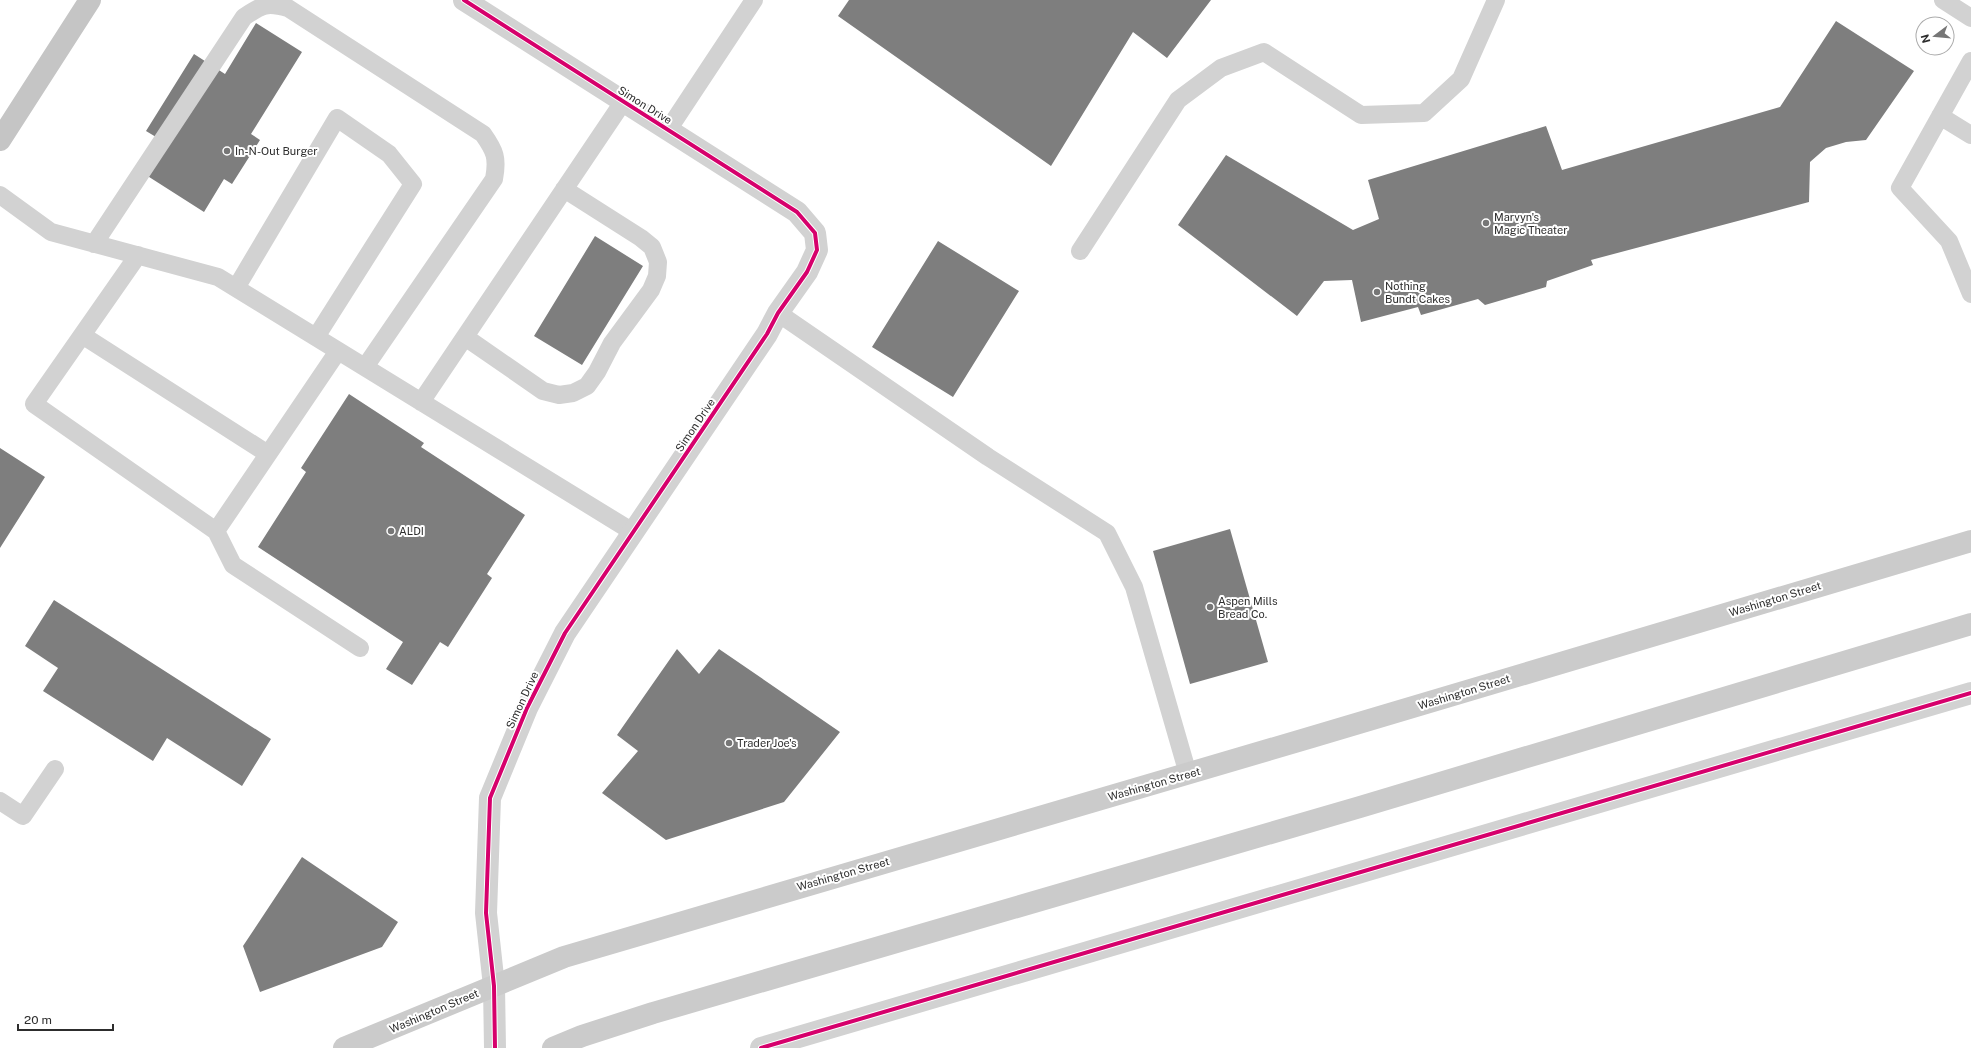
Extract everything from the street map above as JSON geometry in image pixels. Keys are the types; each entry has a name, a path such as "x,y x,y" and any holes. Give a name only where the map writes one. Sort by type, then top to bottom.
{"main road":[{"path":"0,140 90,0"},
{"name":"Washington Street","path":"344,1048 564,957 1188,774 1971,541"},
{"path":"553,1048 582,1036 661,1011 1360,807 1971,624"}],"street":[{"name":"Simon Drive","path":"464,0 797,212 815,233 817,250 807,272 778,313 767,334 565,633 526,708 490,798 486,913 494,986 495,1048"},
{"path":"761,1048 1971,693"}],"lane":[{"path":"668,130 754,0"},
{"path":"1080,250 1178,100 1221,68 1264,52 1361,115 1424,113 1460,79 1496,0"},
{"path":"1943,0 1971,18"},
{"path":"94,244 244,17 257,8 273,4 288,8 483,134 493,148 497,163 494,179 365,367"},
{"path":"1971,60 1900,188 1949,241 1971,294"},
{"path":"421,402 623,102"},
{"path":"1940,116 1971,135"},
{"path":"236,288 337,118 390,154 413,184 316,337"},
{"path":"465,337 543,391 558,395 573,393 587,386 597,372 612,342 651,290 657,276 658,262 652,247 641,238 564,189"},
{"path":"0,195 51,232 218,277 633,532"},
{"path":"138,255 34,404 216,531 233,565 360,648"},
{"path":"778,313 988,457 1107,533 1134,587 1188,774"},
{"path":"82,335 268,454"},
{"path":"216,531 338,351"},
{"path":"0,801 23,816 55,769"}],"building":[{"path":"849,0 1211,0 1167,58 1133,32 1051,166 838,16"},
{"path":"1836,21 1914,71 1866,140 1846,142 1826,148 1810,162 1809,202 1591,260 1593,265 1547,281 1546,287 1485,305 1478,299 1421,315 1418,307 1361,322 1352,280 1324,281 1297,316 1178,225 1226,155 1353,230 1379,219 1368,180 1546,126 1562,170 1780,107"},
{"path":"256,23 302,52 251,134 260,140 232,184 224,179 204,212 146,175 166,143 146,131 194,54 225,74"},
{"path":"595,236 643,266 582,365 534,336"},
{"path":"938,241 1019,291 953,397 872,347"},
{"name":"ALDI","path":"349,394 424,443 421,447 525,515 487,574 492,578 448,647 440,642 412,685 386,669 403,642 258,547 306,472 301,468"},
{"path":"0,448 45,477 0,548"},
{"name":"Aspen Mills Bread Co.","path":"1230,529 1268,662 1190,684 1153,551"},
{"path":"54,600 271,739 242,786 167,738 153,761 43,691 58,668 25,646"},
{"name":"Trader Joe's","path":"677,649 699,674 719,649 840,732 784,802 666,840 602,793 638,751 617,735"},
{"path":"302,857 398,922 382,947 260,992 243,946"}],"cycle path":[{"path":"464,0 797,212 815,233 817,250 807,272 778,313 767,334 565,633 527,708 490,798 486,913 494,986 495,1048"},
{"path":"761,1048 1971,693"}],"place":[{"name":"In-N-Out Burger","path":"227,151"},
{"name":"Marvyn's Magic Theater","path":"1486,223"},
{"name":"Nothing Bundt Cakes","path":"1377,292"},
{"name":"ALDI","path":"391,531"},
{"name":"Aspen Mills Bread Co.","path":"1210,607"},
{"name":"Trader Joe's","path":"729,743"}]}
